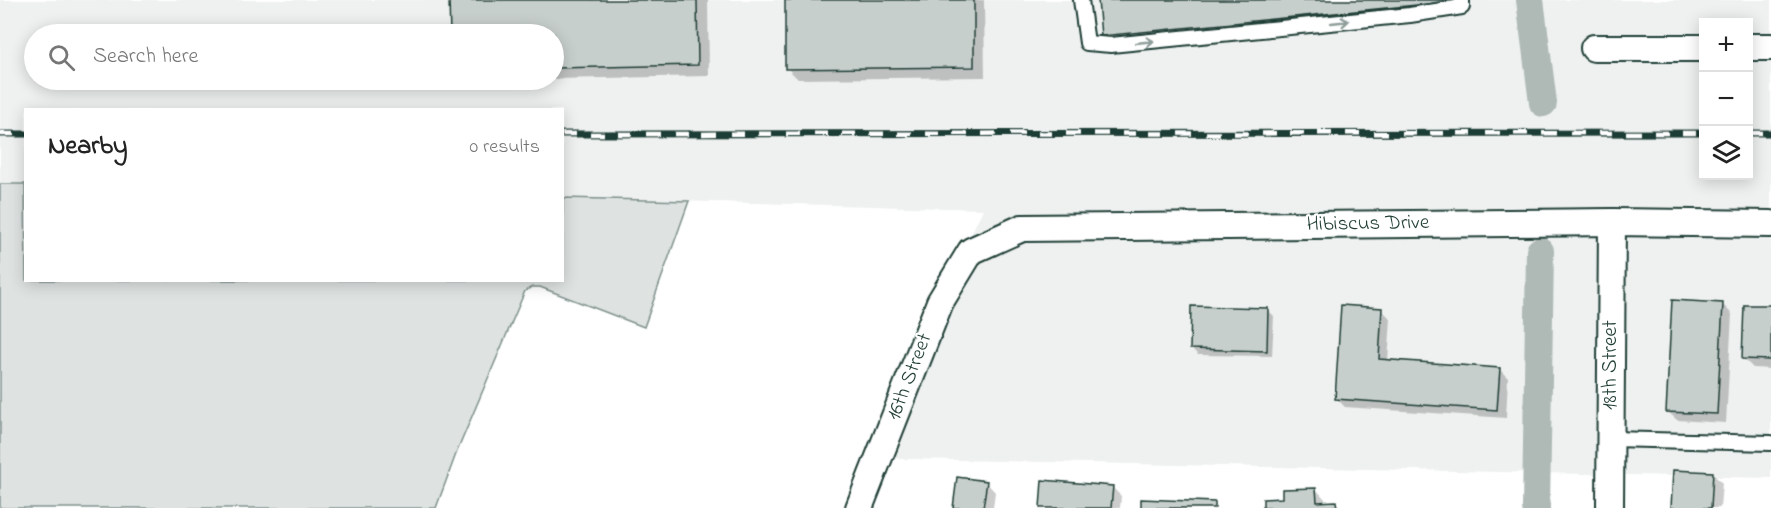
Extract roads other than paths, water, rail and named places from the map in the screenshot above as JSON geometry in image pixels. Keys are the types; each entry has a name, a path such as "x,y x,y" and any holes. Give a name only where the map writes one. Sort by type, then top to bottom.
{"street":[{"path":"1753,47 1771,47"},
{"path":"1594,48 1699,48"},
{"name":"Hibiscus Drive","path":"971,251 1022,228 1612,222 1771,224"},
{"name":"18th Street","path":"1610,508 1612,222"},
{"name":"16th Street","path":"859,508 940,302 971,251"}],"lane":[{"path":"1081,0 1087,44 1111,45 1410,15 1462,7 1462,0"},
{"path":"1611,439 1771,443"}],"waterway":[{"path":"1530,0 1543,103"},
{"path":"1536,508 1540,251"}],"railway":[{"path":"564,134 1699,133"},
{"path":"1753,133 1771,133"},
{"path":"0,134 24,134"}]}
